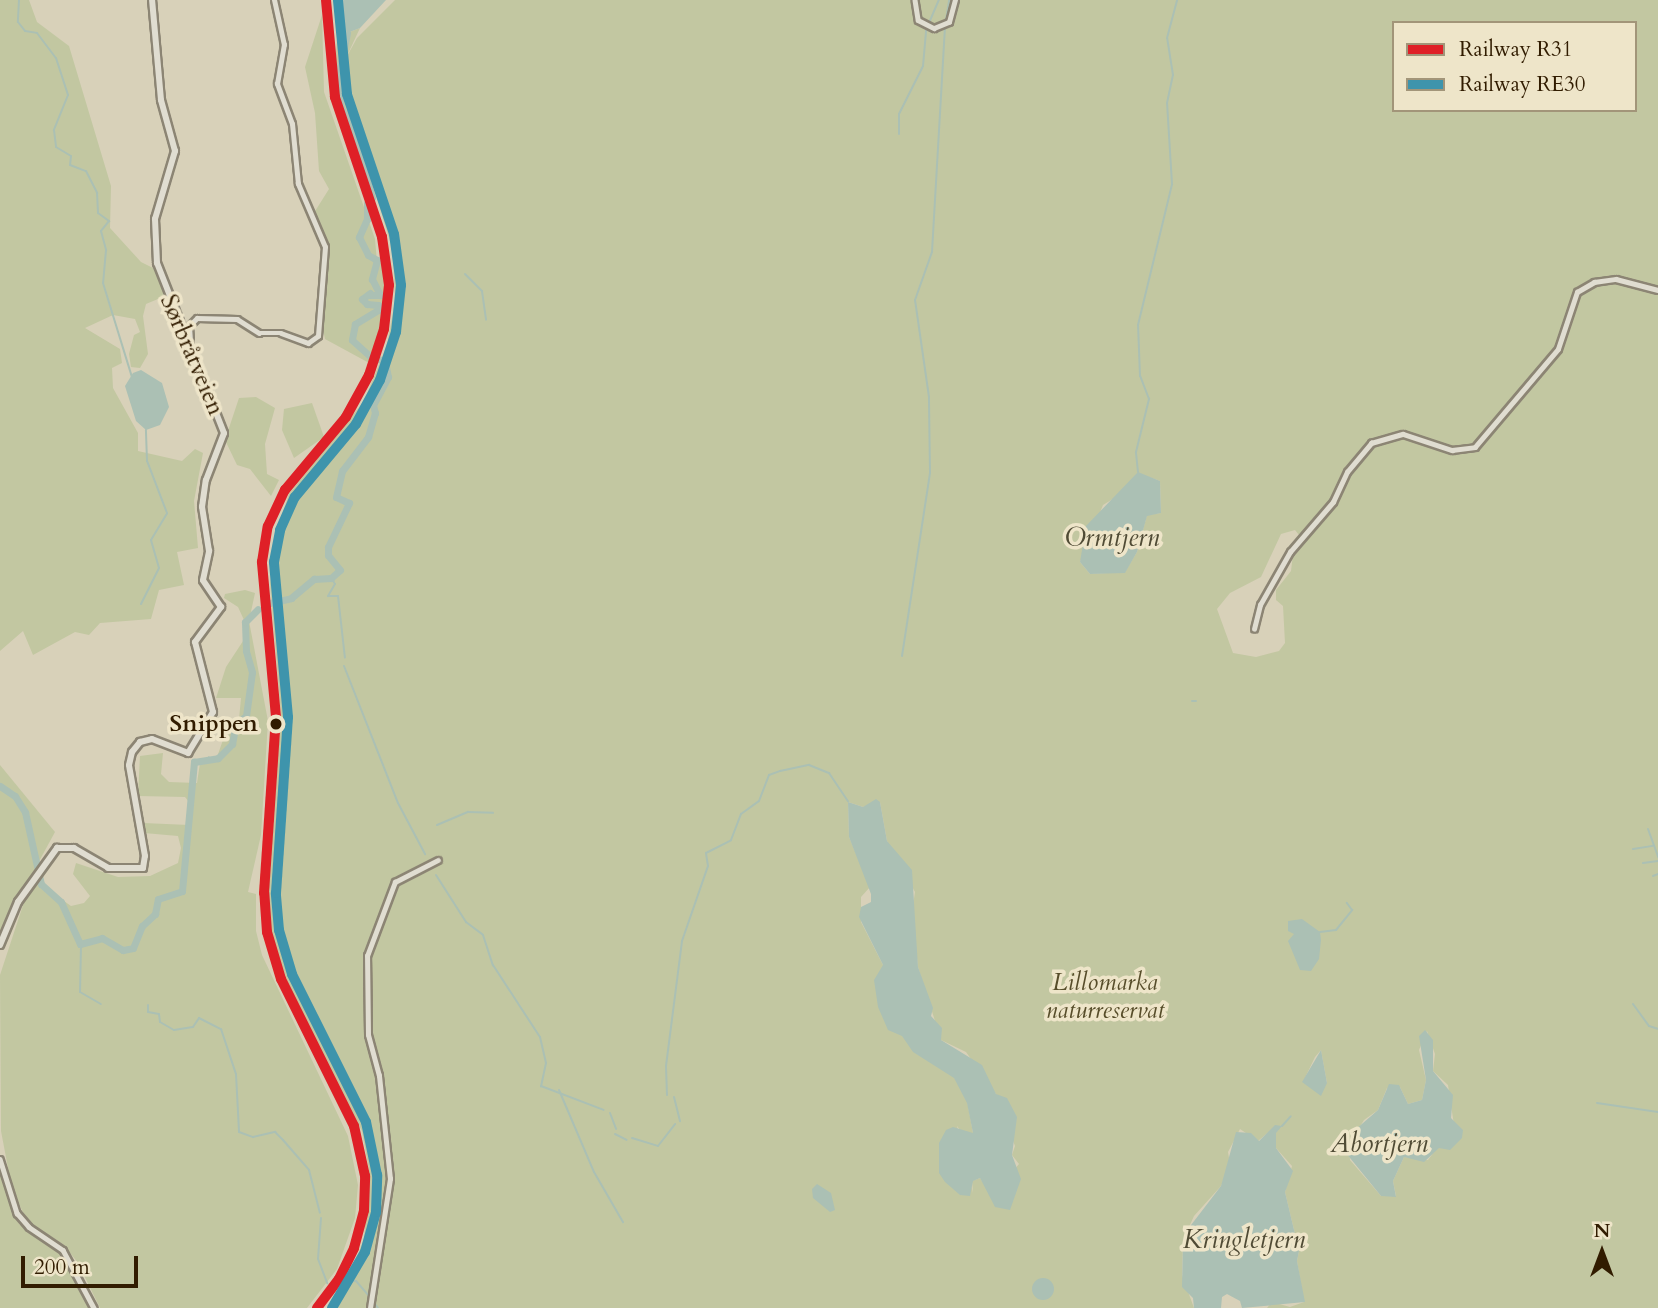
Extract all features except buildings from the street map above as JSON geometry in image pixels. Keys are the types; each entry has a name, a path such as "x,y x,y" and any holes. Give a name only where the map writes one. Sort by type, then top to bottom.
{"street":[{"name":"Sørbråtveien","path":"0,945 18,902 39,877 54,852 67,846 108,868 143,869 145,856 130,771 132,752 139,742 152,739 188,753 213,712 195,642 221,607 202,579 209,551 202,507 206,480 224,433 160,278 155,252 156,213 175,151 161,100 152,0"},
{"path":"190,352 189,326 197,317 237,319 259,333 281,333 308,343 318,336 324,241 298,184 292,124 277,84 284,47 274,0"},
{"path":"915,0 918,20 931,28 946,26 955,0"},
{"path":"1254,629 1260,605 1290,552 1333,502 1347,472 1371,443 1404,434 1452,450 1475,447 1558,348 1577,292 1594,282 1616,279 1658,290"},
{"path":"370,1308 390,1179 379,1076 368,1035 367,956 395,882 438,860"},
{"path":"0,1159 17,1213 29,1227 63,1250 94,1308"}],"green space":[{"path":"0,0 29,0 37,22 69,46 111,186 110,228 141,262 159,271 170,294 146,304 143,316 148,354 140,368 131,367 129,354 134,335 140,332 135,319 113,315 85,328 120,349 122,363 112,368 113,388 138,433 138,451 182,461 195,449 203,453 194,501 198,548 177,552 184,585 159,590 151,619 100,623 89,635 75,632 33,655 23,631 0,651"},
{"name":"Lillomarka naturreservat","path":"395,0 1658,0 1658,1308 1267,1308 1272,1302 1290,1307 1304,1302 1297,1261 1299,1251 1285,1192 1292,1166 1276,1148 1276,1133 1271,1130 1258,1141 1240,1129 1228,1152 1230,1164 1221,1186 1194,1216 1183,1240 1182,1275 1194,1308 328,1308 349,1276 364,1239 369,1170 362,1131 289,986 271,935 268,896 281,714 270,584 279,523 289,494 364,401 387,345 395,301 393,251 355,126 345,112 335,65 338,26 347,33 360,28 346,58 357,38","holes":["1138,473 1160,481 1161,513 1147,515 1137,552 1125,572 1090,574 1080,562 1103,505 1116,497","1295,530 1303,540 1293,554 1291,571 1276,590 1276,600 1283,606 1285,643 1279,651 1256,657 1233,653 1217,609 1230,593 1261,577 1281,534","848,802 863,807 880,802 887,841 915,892 912,912 918,967 941,1040 966,1052 996,1094 1015,1146 1012,1155 1019,1164 992,1196 980,1178 972,1181 973,1193 957,1126 962,1133 973,1133 966,1095 949,1070 917,1054 902,1035 883,965 861,922 861,897 870,887 849,837","1427,1031 1435,1054 1433,1071 1448,1085 1454,1125 1428,1160 1404,1157 1393,1181 1396,1196 1381,1196 1350,1160 1349,1144 1364,1120 1378,1110 1387,1088 1400,1087 1408,1104 1422,1100 1426,1080 1419,1050","1321,1050 1327,1083 1303,1082"]},
{"path":"322,15 324,92 375,239 377,262 383,263 385,309 371,364 325,339 322,325 326,240 312,216 329,189 319,171 315,113 305,67"},
{"path":"256,397 275,408 265,444 267,474 279,480 271,496 250,469 237,465 225,440 239,398"},
{"path":"312,403 324,437 294,458 282,430 284,409"},
{"path":"245,590 255,593 249,621 268,721 261,835 248,892 256,894 256,931 262,955 348,1136 358,1185 355,1218 337,1269 307,1308 100,1308 78,1263 64,1245 27,1221 12,1189 1,1131 0,975 26,896 37,882 71,906 84,903 90,896 73,874 76,863 118,877 150,876 178,863 181,848 178,836 144,833 143,823 189,825 189,802 185,797 138,796 140,756 163,753 161,774 169,782 197,783 200,763 216,760 224,737 238,730 241,698 216,698 226,667 245,638 244,620 238,607 224,598 225,594"},
{"path":"0,765 55,832 0,933"},
{"path":"0,1168 19,1224 66,1257 91,1308 0,1308"}],"water":[{"path":"338,0 386,0 360,28 347,33 338,26"},
{"path":"141,370 162,383 169,407 160,425 146,430 136,421 125,386 133,373"},
{"name":"Ormtjern","path":"1138,472 1160,481 1161,513 1147,516 1137,552 1125,573 1090,574 1080,562 1086,526"},
{"path":"876,799 880,802 887,841 912,870 918,967 933,1008 931,1016 942,1028 941,1040 982,1065 996,1094 1007,1098 1017,1117 1012,1155 1021,1179 1010,1210 995,1207 980,1178 973,1181 970,1196 960,1195 939,1173 939,1143 946,1130 953,1127 973,1133 967,1103 954,1078 913,1052 902,1036 888,1030 878,1007 874,980 883,965 859,917 861,907 871,902 871,894 849,837 848,802 863,807"},
{"path":"1302,919 1320,932 1319,959 1311,971 1300,970 1288,941 1294,934 1288,931 1288,921"},
{"name":"Abortjern","path":"1425,1030 1433,1040 1433,1071 1453,1095 1451,1118 1463,1130 1462,1138 1450,1150 1439,1148 1424,1162 1404,1157 1393,1181 1396,1197 1381,1196 1346,1153 1355,1130 1378,1110 1389,1084 1399,1085 1408,1104 1422,1100 1426,1080 1419,1036"},
{"path":"1321,1050 1327,1083 1321,1096 1302,1082"},
{"name":"Kringletjern","path":"1275,1125 1282,1126 1276,1133 1276,1148 1293,1171 1285,1192 1299,1251 1297,1261 1305,1302 1242,1308 1240,1301 1227,1294 1222,1297 1221,1308 1194,1308 1193,1298 1182,1287 1183,1240 1188,1229 1221,1186 1236,1132 1251,1133 1259,1141"},
{"path":"817,1184 831,1193 835,1210 830,1212 813,1198 812,1189"},
{"path":"1043,1278 1051,1281 1054,1289 1051,1297 1043,1300 1035,1297 1032,1289 1035,1281"}],"waterway":[{"path":"19,0 18,22 25,31 37,33 56,58 68,95 54,130 56,147 71,156 70,165 86,171 97,193 98,213 109,221 101,231 106,250 103,283 132,377"},
{"path":"929,23 939,0"},
{"path":"946,20 949,0"},
{"path":"1138,472 1136,452 1149,399 1140,376 1138,325 1172,184 1167,103 1173,75 1167,38 1177,0"},
{"path":"902,656 930,473 929,397 915,300 932,252 945,25"},
{"path":"899,134 899,114 923,66 926,29"},
{"path":"347,33 338,76 341,108 354,132 372,198"},
{"path":"367,203 367,219 359,237 368,255 377,260 372,279 380,295 368,295"},
{"path":"465,274 482,291 486,320"},
{"path":"370,293 362,299 367,304 378,305 378,310 355,324 352,340 373,359"},
{"path":"270,603 291,598 314,579 331,578 340,570 328,555 328,547 349,503 336,497 342,471 368,437 375,413 373,405 388,377 385,361 378,359"},
{"path":"141,604 159,568 151,540 167,513 147,461 146,430"},
{"path":"331,578 335,584 328,596 338,596 345,658"},
{"path":"0,786 15,796 25,812 41,884 61,902 80,944 102,938 123,950 133,948 142,926 155,914 158,899 182,891 194,762 218,758 232,744 236,723 246,716 252,672 246,651 245,622 258,609"},
{"path":"344,666 398,803 425,854"},
{"path":"208,732 213,725"},
{"path":"207,762 209,757"},
{"path":"667,1095 666,1066 682,941 708,866 706,853 731,840 741,814 759,801 769,775 809,765 829,773 848,801"},
{"path":"437,825 468,812 493,813"},
{"path":"1648,829 1658,857"},
{"path":"1633,849 1653,846"},
{"path":"1643,863 1658,861"},
{"path":"1653,876 1658,874"},
{"path":"436,875 466,922 483,935 493,965 540,1037 546,1063 541,1086 604,1110"},
{"path":"1320,932 1336,930 1352,910 1347,903"},
{"path":"81,945 80,992 101,1004"},
{"path":"1633,1004 1649,1026 1658,1029"},
{"path":"148,1005 148,1012 159,1014 160,1022 174,1030 193,1027 199,1018 221,1029 236,1074 239,1132 253,1137 275,1132 309,1170 320,1213"},
{"path":"559,1090 594,1172 623,1222"},
{"path":"674,1097 680,1121"},
{"path":"1597,1103 1658,1112"},
{"path":"610,1113 616,1129"},
{"path":"1282,1126 1291,1116"},
{"path":"632,1138 658,1146 675,1124"},
{"path":"615,1134 627,1140"},
{"path":"321,1218 318,1259 327,1283"},
{"path":"345,1282 356,1281 369,1296"},
{"path":"372,1300 378,1308"}],"rail line":[{"name":"R31","path":"317,1308 339,1279 354,1248 364,1210 365,1176 354,1126 281,979 267,932 264,893 276,717 262,562 268,526 285,490 346,417 369,375 384,329 389,285 382,237 335,97 326,0"},
{"name":"RE30","path":"332,1308 365,1252 376,1212 377,1175 366,1122 292,974 279,930 276,893 288,717 274,562 280,530 295,497 356,424 380,380 396,332 401,285 394,234 347,94 338,0"}],"place":[{"name":"Snippen","path":"276,724"}]}
